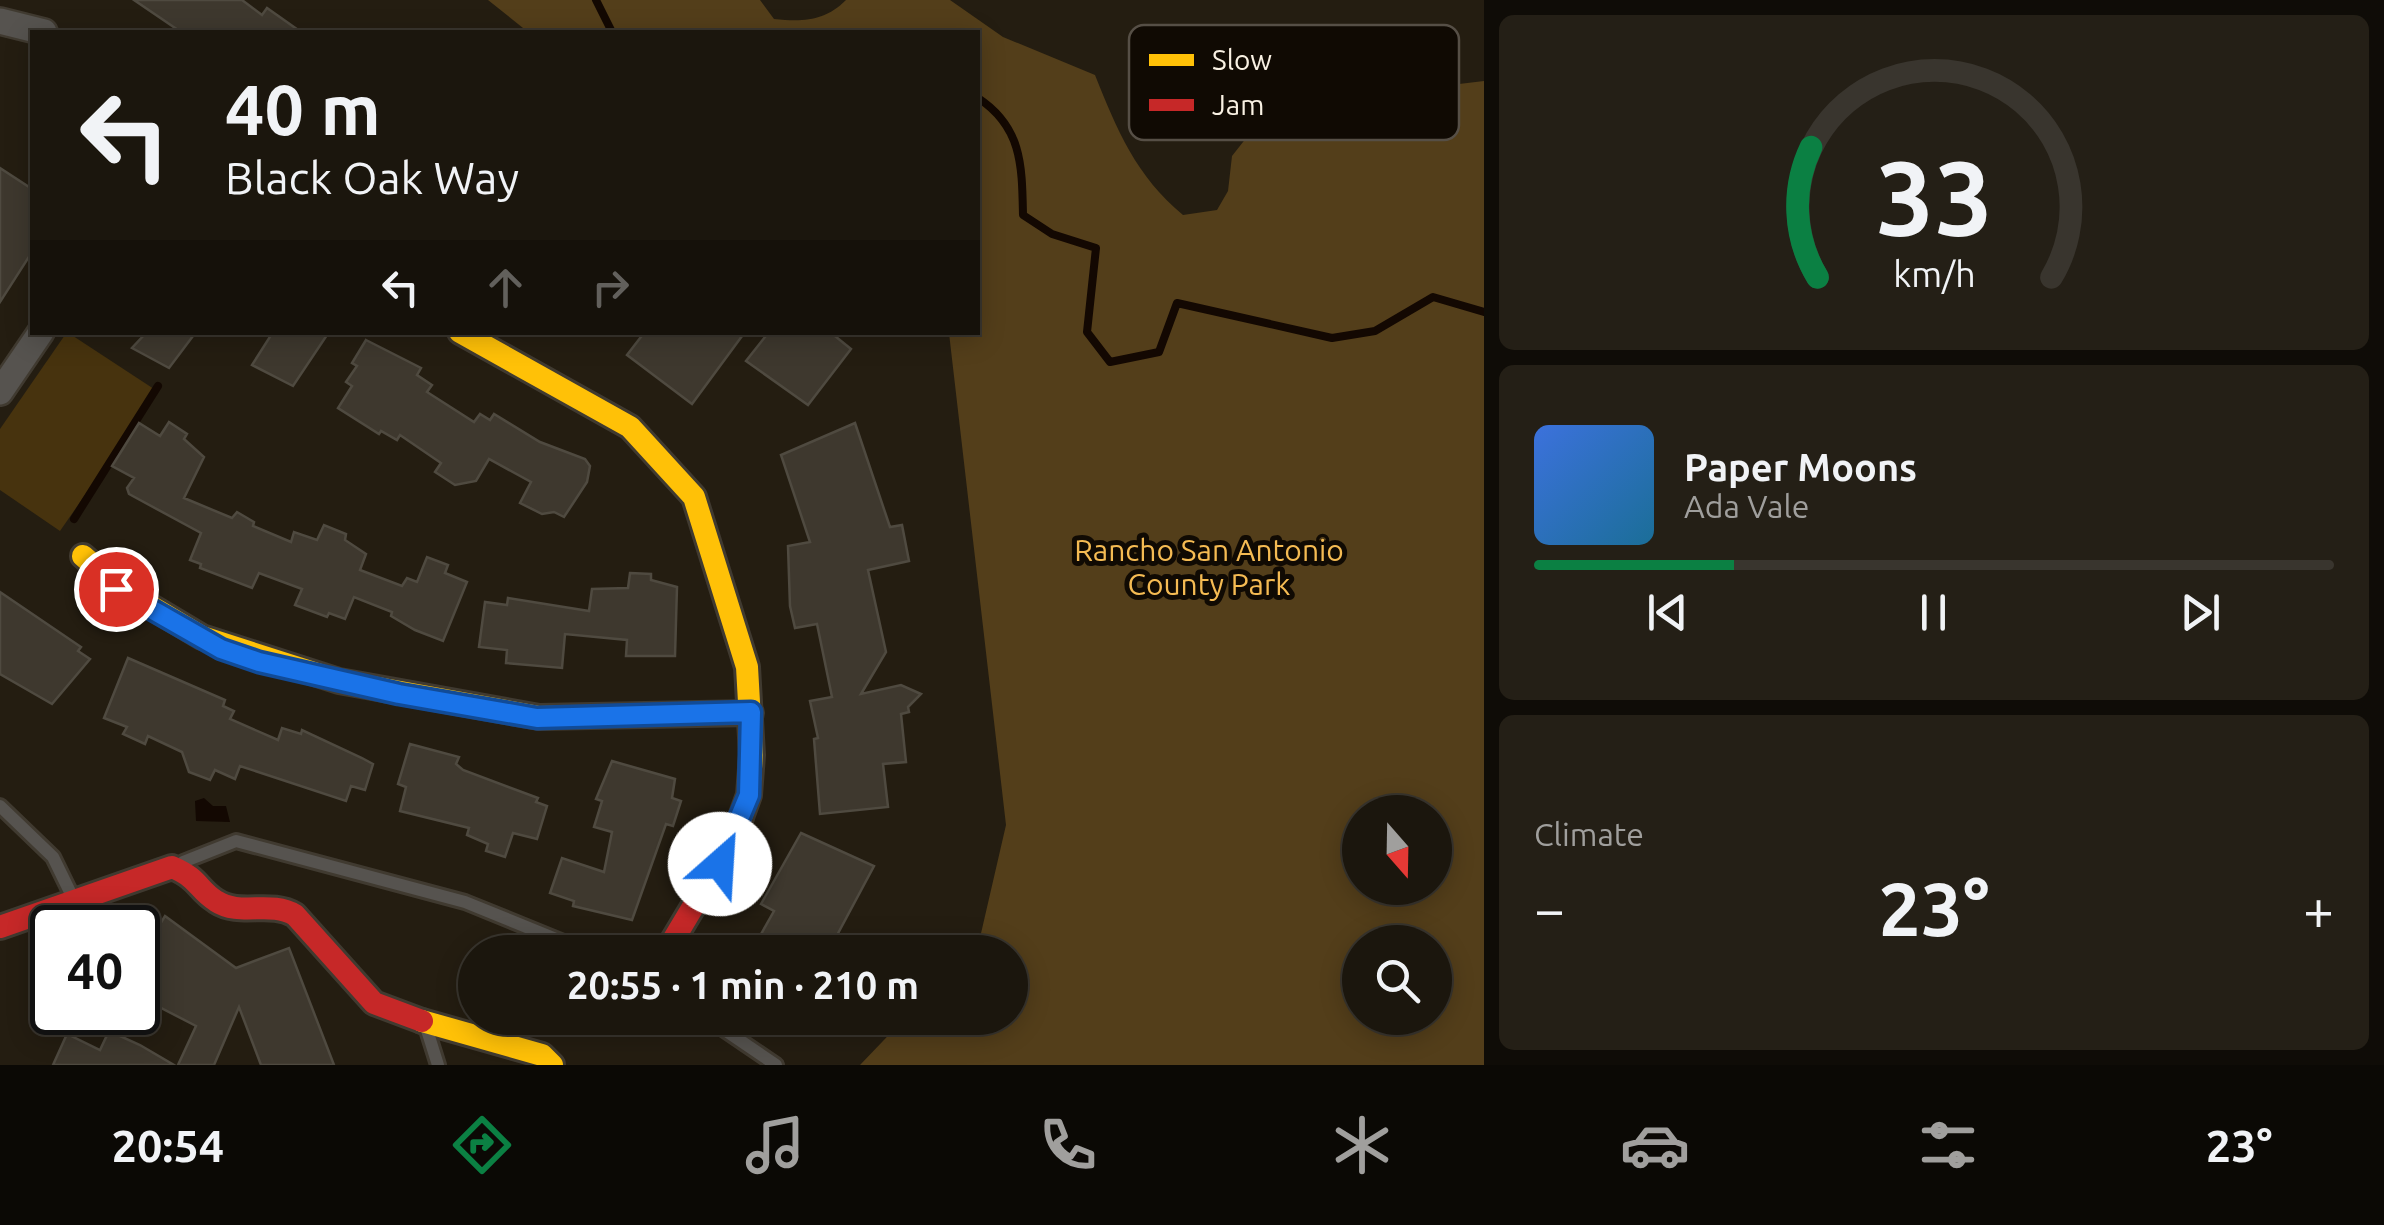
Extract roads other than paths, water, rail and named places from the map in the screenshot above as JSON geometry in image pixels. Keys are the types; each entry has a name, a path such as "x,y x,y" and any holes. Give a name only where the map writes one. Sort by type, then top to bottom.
{"street":[{"path":"0,21 36,30"},
{"path":"0,392 39,335"},
{"path":"465,335 630,427 694,497 736,620 751,712 752,763 742,820 676,935"},
{"path":"83,556 116,589 153,614 221,649 259,662 399,694 537,718 751,712"},
{"path":"0,927 172,867 194,876 216,901 234,907 280,906 295,915 374,1003 390,1012 542,1055 552,1065"}],"lane":[{"path":"0,806 53,856 74,901"},
{"path":"172,867 236,842 465,902 546,935"},
{"path":"422,1018 438,1065"},
{"path":"733,1035 776,1065"}],"waterway":[{"path":"596,0 611,30"},
{"path":"980,99 1003,121 1017,149 1023,215 1052,234 1096,248 1087,332 1110,362 1159,352 1177,303 1332,338 1375,331 1433,297 1484,312"},
{"path":"74,519 158,386"}],"park label":[{"name":"Rancho San Antonio County Park","path":"1209,567"}]}
